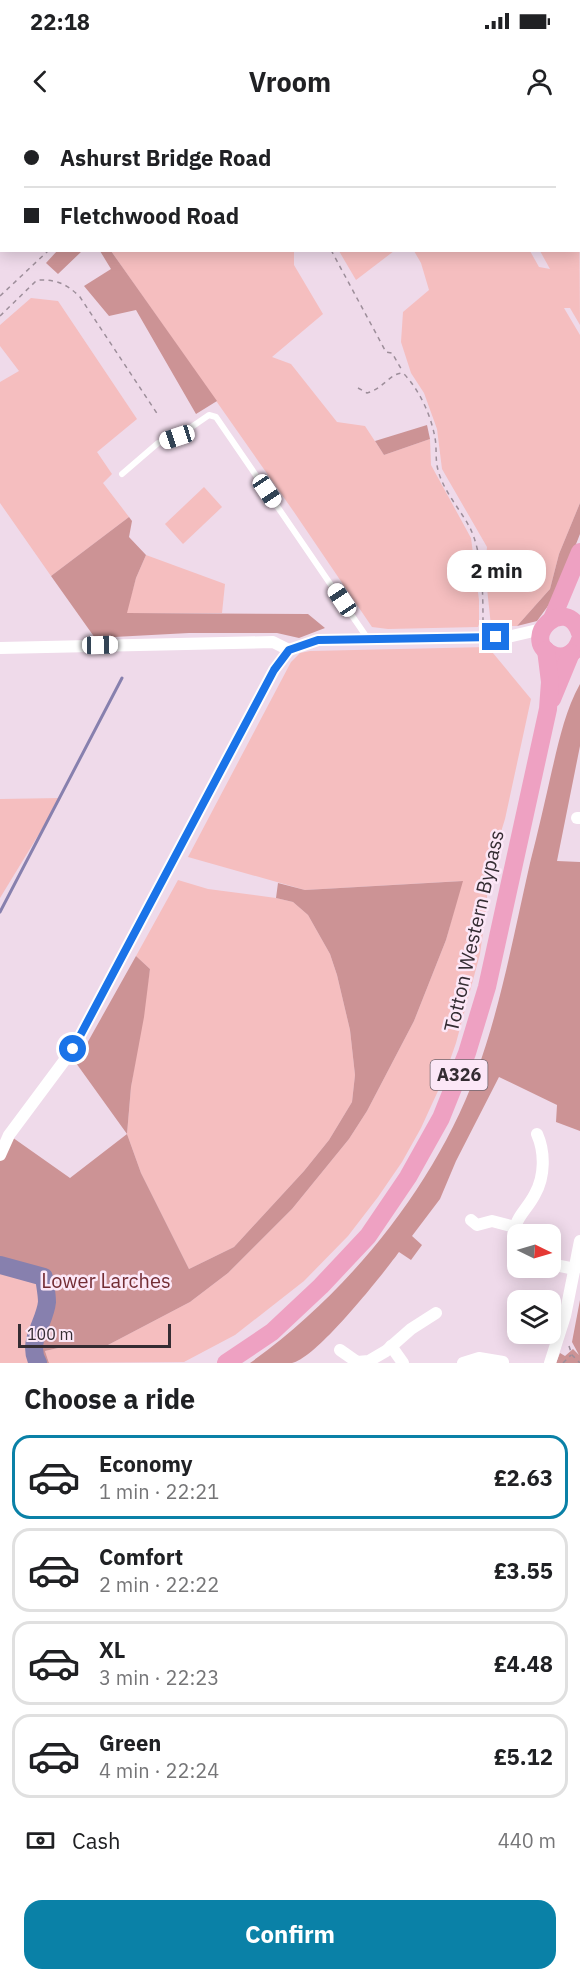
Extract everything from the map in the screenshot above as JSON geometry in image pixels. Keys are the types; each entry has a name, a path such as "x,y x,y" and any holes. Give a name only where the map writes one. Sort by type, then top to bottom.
{"main road":[{"name":"Totton Western Bypass","path":"547,624 580,552"},
{"name":"Totton Western Bypass","path":"548,710 577,637 570,605 572,573"},
{"path":"561,617 577,637 558,657 545,649 541,642 547,624 561,617"},
{"name":"Totton Western Bypass","path":"226,1363 272,1332 321,1286 368,1236 408,1177 441,1118 467,1053 487,987 548,710 550,682 545,649"}],"street":[{"path":"0,1155 9,1135 73,1049 274,670 289,650 318,640 508,637 547,624"},
{"path":"508,637 545,649"},
{"path":"0,648 273,642 289,650"},
{"path":"516,1224 535,1195 540,1179 543,1151 537,1134"},
{"path":"471,1220 477,1225 492,1221 507,1225"},
{"path":"550,1363 560,1334 580,1241"},
{"path":"561,1266 575,1269"},
{"path":"340,1350 357,1362 365,1362 374,1358 436,1313"},
{"path":"391,1346 403,1363"},
{"path":"463,1363 478,1358 505,1359"}],"lane":[{"path":"122,474 158,443 177,437 209,415 216,417 369,639"}],"path":[{"path":"0,296 47,252"},
{"path":"332,252 376,335 386,352 392,353 420,397 430,419 441,478 478,548 483,638"},
{"path":"0,316 37,280 52,279 70,286 80,297 159,415"},
{"path":"358,388 367,393 376,391 391,377 403,373"},
{"path":"563,1363 572,1355"}],"shaded area":[{"path":"112,252 294,252 294,265 323,314 272,357 291,364 337,422 365,426 384,455 430,439 431,465 471,538 479,600 478,627 388,629 372,627"},
{"path":"340,252 393,252 356,280"},
{"path":"415,252 531,252 539,267 550,269 541,252 579,252 580,325 570,308 564,308 580,335 580,503 559,554 550,589 517,626 491,626 485,569 487,547 442,469 437,429 424,393 411,373 401,342 403,312 429,290 421,263"},
{"path":"31,298 58,301 137,419 97,452 112,474 103,483 129,517 51,576 0,503 0,382 19,371 0,346 0,325"},
{"path":"204,487 222,507 183,544 165,524"},
{"path":"146,555 225,584 222,613 126,613 136,578"},
{"path":"488,647 531,699 505,819 487,877 487,903 480,954 456,1043 443,1080 402,1162 348,1236 304,1281 235,1335 184,1362 49,1363 45,1351 67,1346 108,1345 190,1302 228,1273 292,1209 349,1139 367,1111 414,1021 446,940 462,881 305,890 188,857 291,662 300,653 310,651"},
{"path":"61,798 0,898 0,799"},
{"path":"178,880 208,889 293,902 308,915 330,954 337,975 350,1030 355,1075 352,1102 329,1140 304,1171 234,1247 189,1269 141,1173 127,1134 131,1087 150,969 136,956"},
{"path":"0,1265 12,1272 35,1274 46,1281 43,1313 33,1337 33,1357 38,1363 0,1363"}],"green space":[{"path":"56,252 81,252 58,274 46,263"},
{"path":"101,252 112,252 217,401 196,414 136,310 109,316 84,286 111,269"},
{"path":"427,425 430,439 384,455 375,441"},
{"path":"580,503 580,534 556,595 537,621 517,626 550,589 559,554"},
{"path":"129,517 132,521 129,537 146,555 136,578 127,613 308,614 325,628 299,638 277,633 189,633 95,638 51,576"},
{"path":"580,684 580,746 557,861 580,862 580,1131 556,1122 557,1105 499,1077 456,1161 440,1199 412,1236 422,1245 411,1260 399,1252 332,1332 303,1358 292,1363 250,1363 286,1335 354,1271 412,1197 437,1157 458,1116 476,1074 493,1022 560,737 566,715"},
{"name":"Lower Larches","path":"463,881 446,940 414,1021 367,1111 349,1139 292,1209 228,1273 190,1302 108,1345 67,1346 45,1351 49,1363 43,1363 36,1356 34,1339 47,1307 48,1279 32,1269 0,1263 0,1155 9,1135 70,1178 127,1134 141,1173 189,1269 234,1247 304,1171 329,1140 352,1102 355,1075 350,1030 330,954 308,915 293,902 276,898 278,883 305,890"},
{"path":"136,956 150,969 131,1087 127,1134 76,1063"},
{"path":"580,1300 580,1363 556,1363 560,1353 565,1356 573,1349 579,1355 572,1342"}],"waterway":[{"path":"0,912 122,678"},
{"path":"0,1265 44,1277 46,1310 34,1348 38,1363"}],"route":[{"path":"73,1049 274,670 289,650 318,640 496,637"}]}
